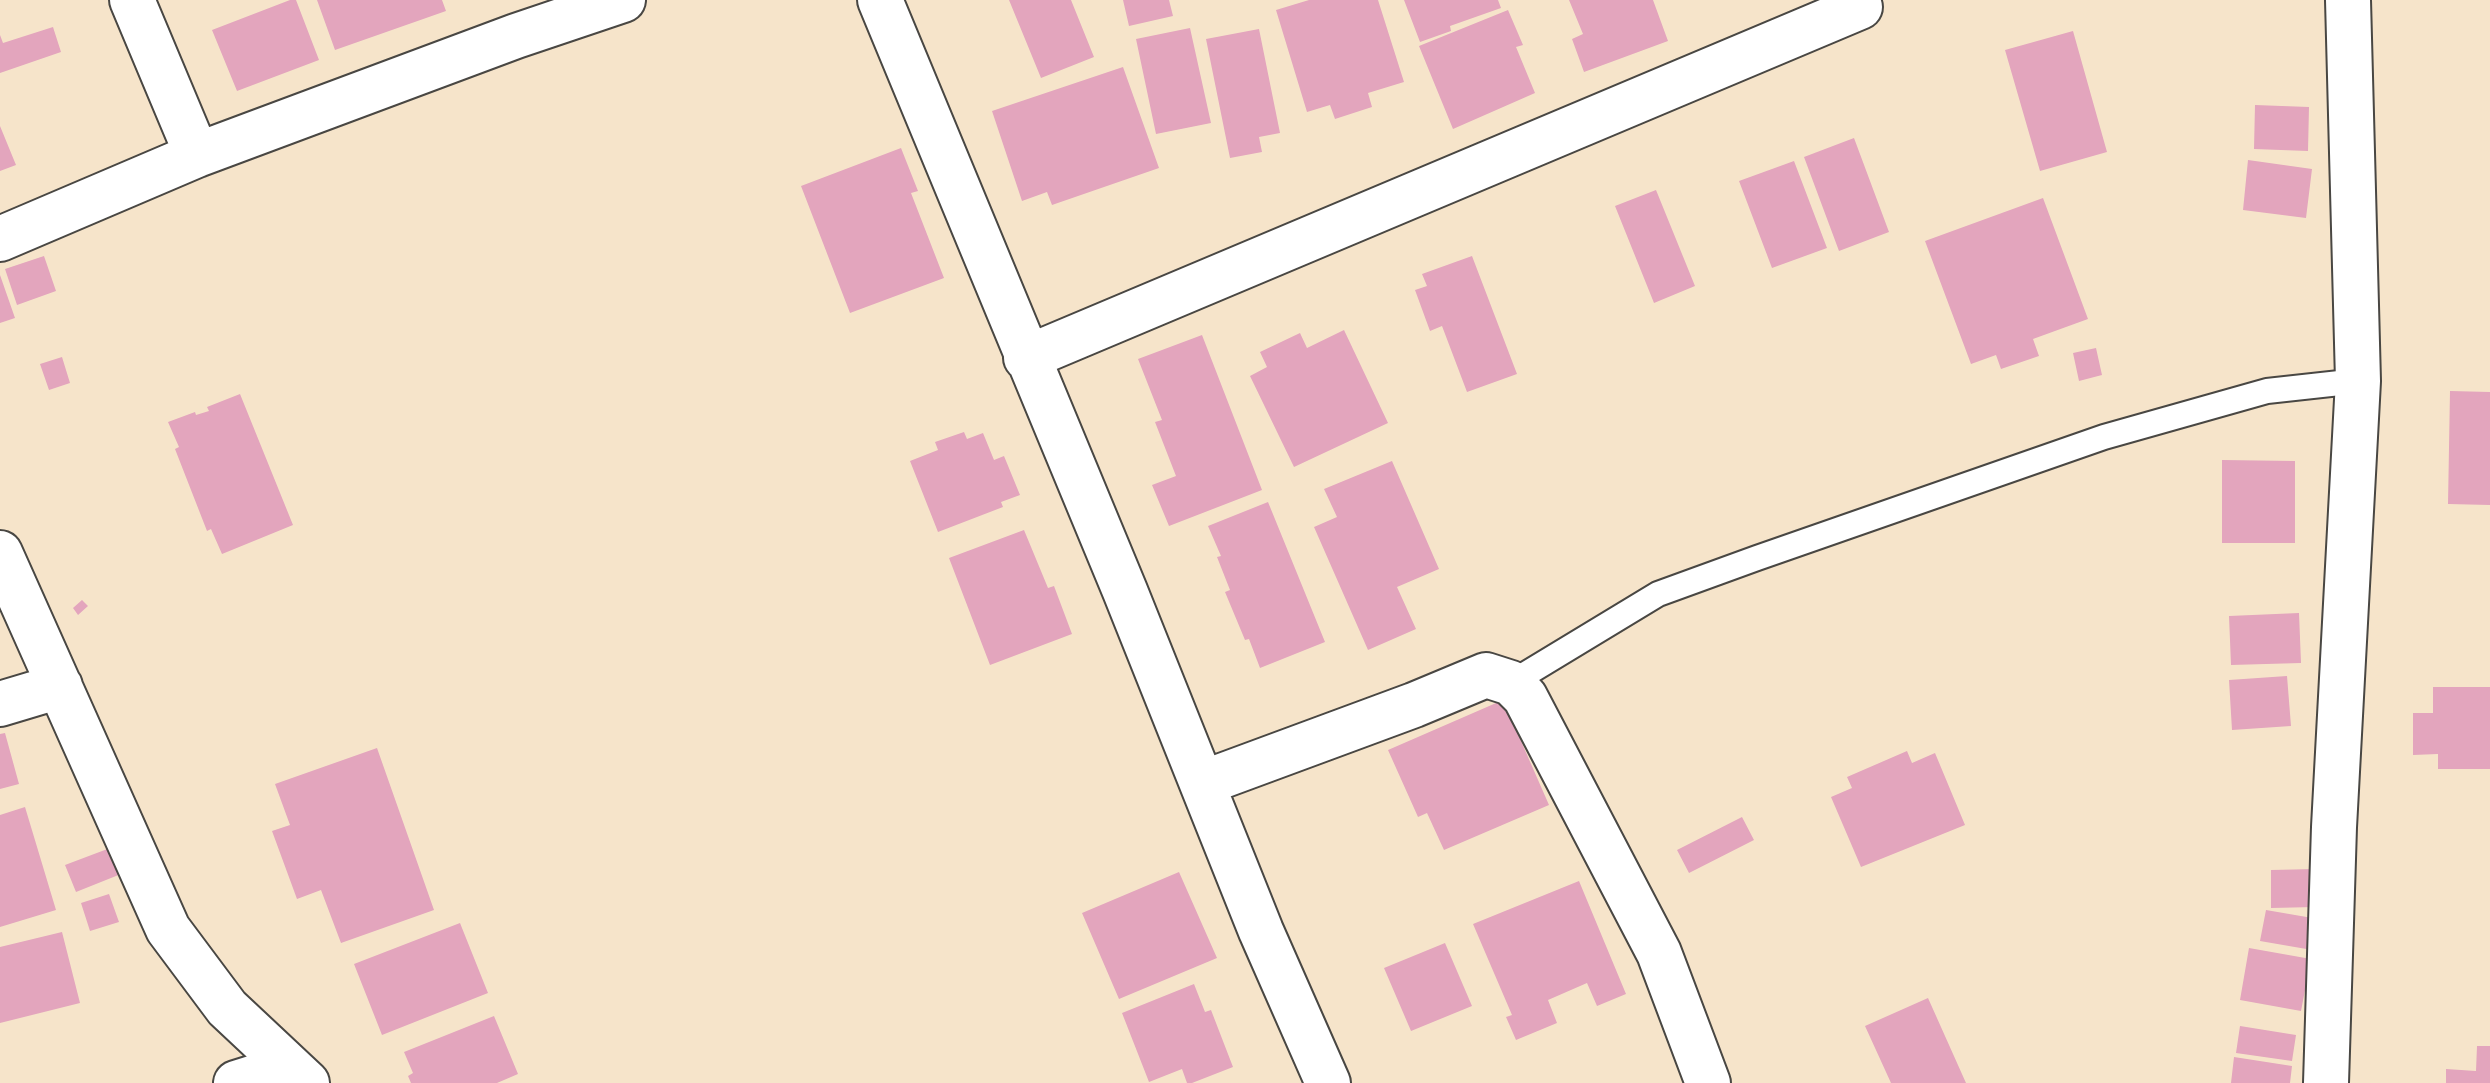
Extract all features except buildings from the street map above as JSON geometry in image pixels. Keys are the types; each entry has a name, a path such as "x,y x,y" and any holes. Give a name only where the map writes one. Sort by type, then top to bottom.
{"street":[{"path":"132,0 197,155"},
{"path":"0,239 508,18 623,0"},
{"path":"880,0 1261,931 1328,1083"},
{"path":"2326,1083 2334,827 2358,381 2348,0"},
{"path":"1026,358 1860,7"},
{"path":"0,553 168,929 227,1008 297,1075"},
{"path":"1203,783 1486,675 1511,683 1525,697 1659,953 1708,1083"},
{"path":"0,704 60,686"},
{"path":"236,1083 297,1075"}],"lane":[{"path":"1511,683 1658,594 1757,558 2104,437 2267,391 2358,381"}]}
